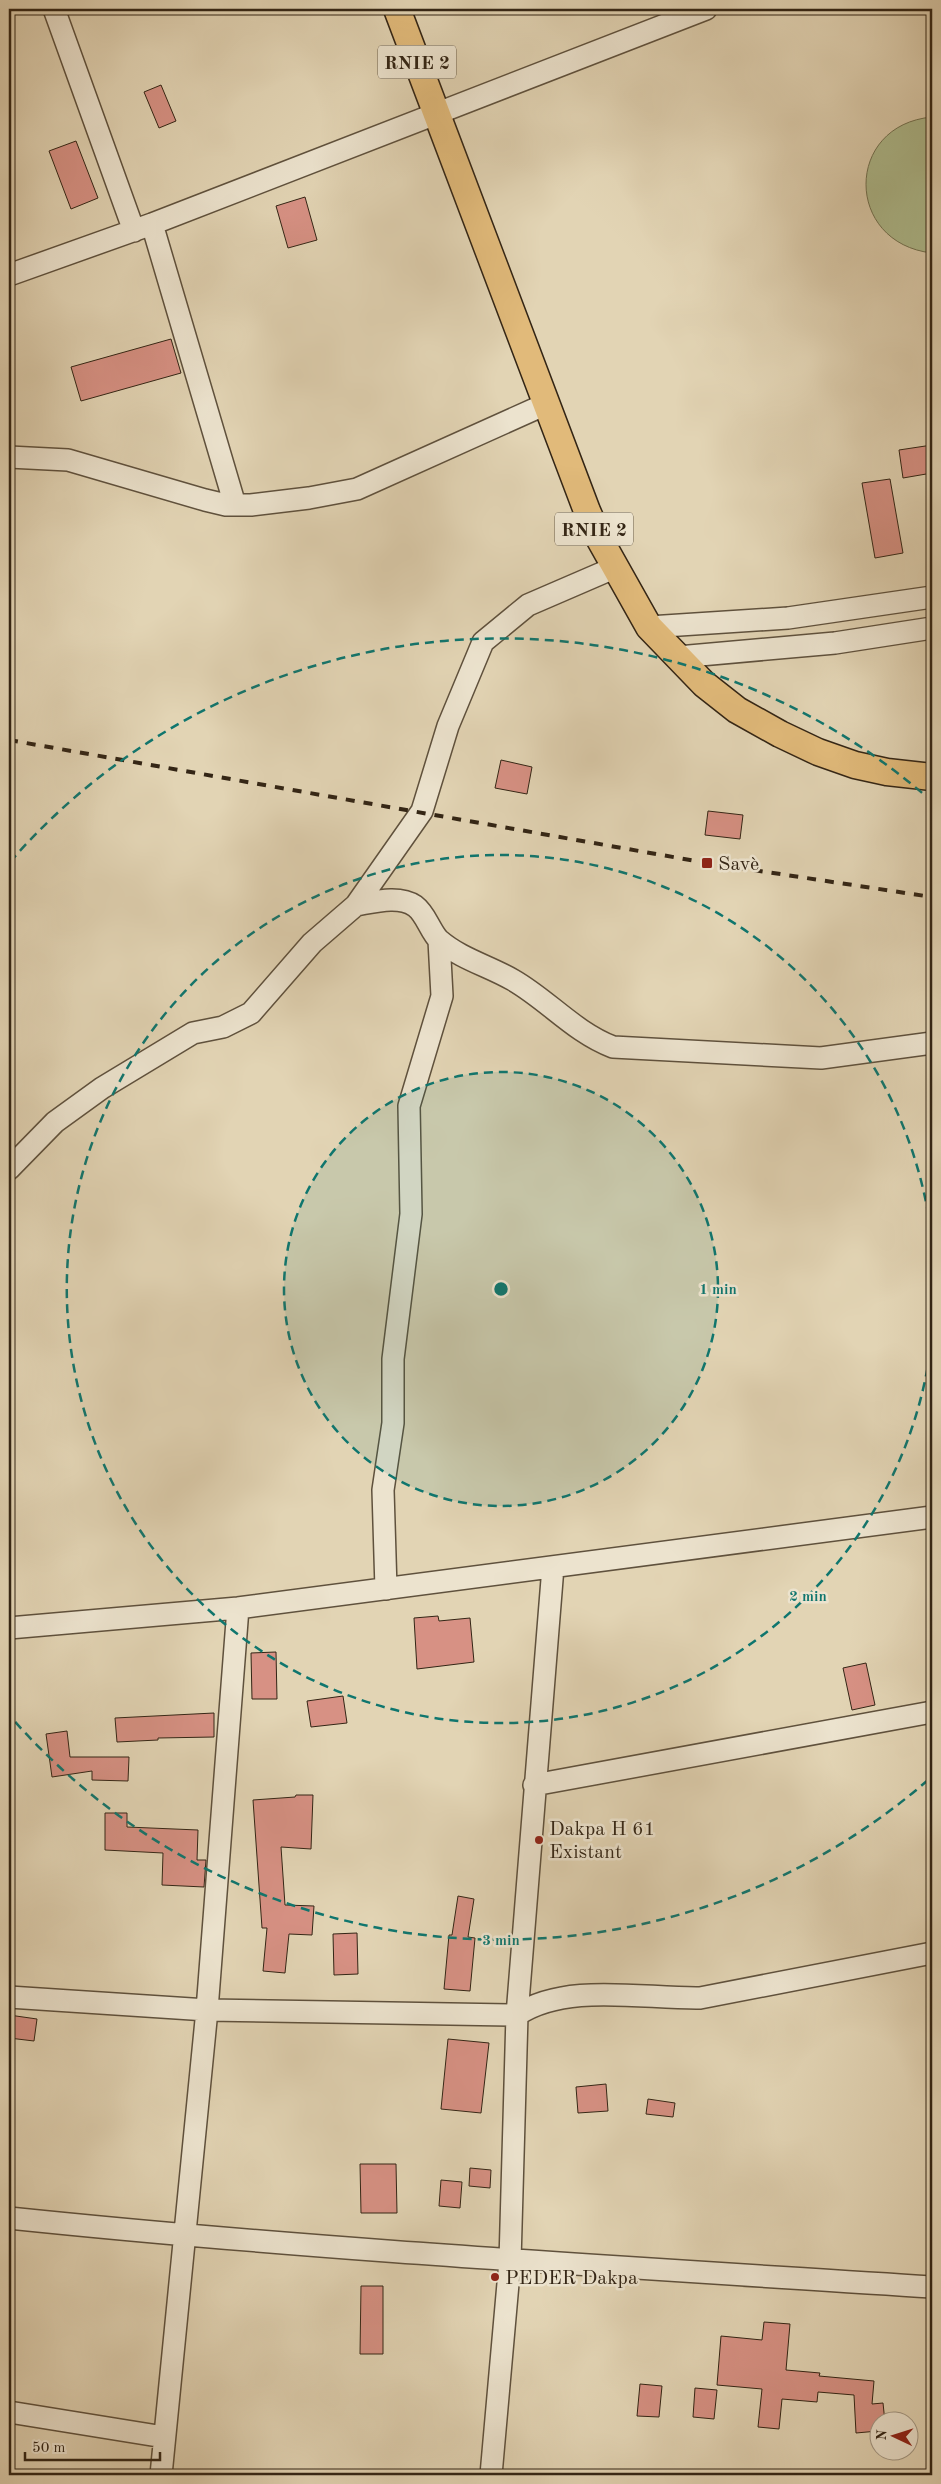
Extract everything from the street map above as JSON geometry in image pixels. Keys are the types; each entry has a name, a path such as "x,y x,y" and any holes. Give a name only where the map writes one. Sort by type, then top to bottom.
{"main road":[{"name":"RNIE 2","path":"398,9 436,115 599,538 649,627 704,684 738,710 780,734 818,752 855,765 887,772 932,777"}],"street":[{"path":"54,9 143,227 235,505"},
{"path":"9,275 143,227 706,9"},
{"path":"9,457 68,460 205,500 235,505 309,498 357,489 546,404"},
{"path":"9,1169 55,1122 102,1088 193,1033 223,1027 251,1013 312,943 356,904 422,812 448,726 483,642 528,605 616,567"},
{"path":"649,627 788,618 932,597"},
{"path":"678,657 826,644 932,628"},
{"path":"356,904 384,900 402,901 416,907 439,940 475,963 513,980 595,1040 613,1047 821,1058 932,1043"},
{"path":"386,1589 383,1490 393,1424 393,1359 411,1214 409,1106 442,996 439,940"},
{"path":"9,1628 238,1608 932,1517"},
{"path":"491,2475 510,2261 517,2015 552,1567"},
{"path":"161,2475 183,2236 207,2010 238,1608"},
{"path":"534,1785 932,1712"},
{"path":"9,1997 207,2010 517,2015 532,2005 563,1997 634,1994 664,1998 700,1998 932,1953"},
{"path":"9,2218 183,2236 510,2261 932,2287"},
{"path":"9,2412 164,2437"}],"green space":[{"path":"932,117 932,253 903,245 883,229 870,208 866,184 870,161 882,140 903,125"}],"building":[{"path":"161,85 176,121 159,128 144,92"},
{"path":"76,141 98,198 71,209 49,151"},
{"path":"305,197 317,240 288,248 276,206"},
{"path":"171,339 181,373 81,401 71,367"},
{"path":"932,445 932,473 903,478 899,450"},
{"path":"890,479 903,553 875,558 862,483"},
{"path":"501,760 532,767 527,794 495,788"},
{"path":"708,811 743,815 740,839 705,835"},
{"path":"438,1616 439,1621 470,1618 474,1662 417,1669 414,1618"},
{"path":"276,1652 277,1699 252,1699 251,1653"},
{"path":"866,1663 875,1705 852,1710 843,1668"},
{"path":"343,1696 347,1723 311,1727 307,1701"},
{"path":"214,1713 214,1737 158,1738 158,1740 117,1742 115,1718"},
{"path":"67,1731 70,1757 129,1757 128,1781 92,1780 92,1771 52,1777 46,1734"},
{"path":"296,1795 313,1795 311,1849 281,1847 285,1905 314,1906 312,1935 289,1934 285,1973 263,1971 267,1928 262,1928 253,1800 295,1797"},
{"path":"105,1813 127,1813 127,1827 198,1830 197,1860 206,1860 204,1887 162,1885 163,1853 105,1850"},
{"path":"458,1896 474,1899 468,1937 475,1938 470,1991 444,1989 449,1935 452,1935"},
{"path":"357,1933 358,1974 334,1975 333,1934"},
{"path":"9,2015 37,2019 34,2041 9,2038"},
{"path":"448,2039 489,2043 481,2113 441,2109"},
{"path":"606,2084 608,2111 578,2113 576,2087"},
{"path":"648,2099 675,2103 673,2117 646,2114"},
{"path":"360,2164 396,2164 397,2213 361,2213"},
{"path":"470,2168 491,2170 490,2188 469,2186"},
{"path":"441,2180 462,2182 460,2208 439,2206"},
{"path":"361,2286 383,2286 383,2354 360,2354"},
{"path":"764,2322 790,2324 786,2370 820,2373 819,2376 874,2381 872,2404 883,2403 884,2412 868,2412 868,2432 856,2433 854,2395 818,2392 817,2402 782,2399 779,2429 758,2427 762,2389 717,2385 721,2336 762,2340"},
{"path":"640,2384 662,2386 659,2417 637,2416"},
{"path":"695,2388 717,2390 714,2419 693,2417"}],"railway":[{"path":"9,740 707,863 932,897"}],"place":[{"name":"Savè","path":"707,863"},
{"name":"Dakpa H 61 Existant","path":"539,1840"},
{"name":"PEDER Dakpa","path":"495,2277"}]}
